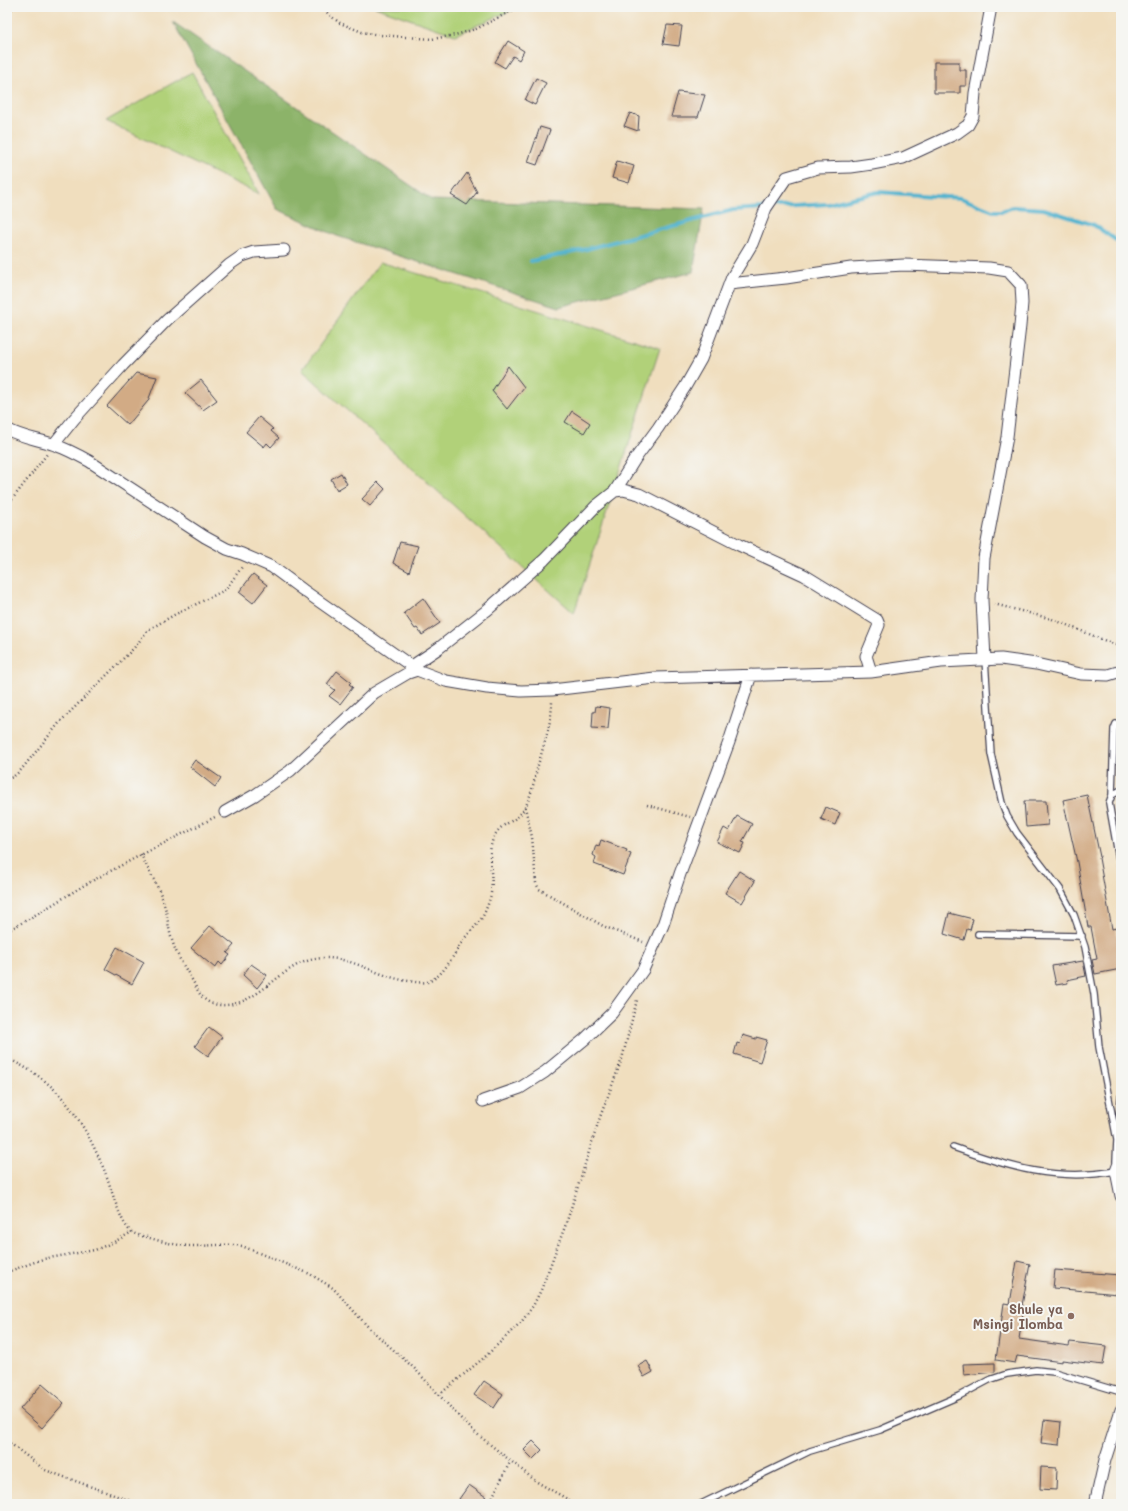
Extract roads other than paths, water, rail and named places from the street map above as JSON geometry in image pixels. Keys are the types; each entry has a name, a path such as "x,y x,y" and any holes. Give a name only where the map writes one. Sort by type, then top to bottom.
{"street":[{"path":"225,812 255,795 290,771 374,693 408,673 486,610 544,560 596,506 615,491 635,459 658,428 685,387 701,359 732,277 752,244 766,208 787,177 818,168 872,164 903,158 957,133 968,125 974,116 975,93 991,7"},
{"path":"54,444 78,413 123,365 167,320 229,265 242,256 254,252 284,250"},
{"path":"729,284 786,278 851,268 904,265 989,268 1008,271 1021,285 1022,303 1020,326 1007,437 984,558 982,600 985,659"},
{"path":"7,429 22,436 54,444 72,451 227,549 272,567 414,668 446,681 465,685 521,691 552,690 655,678 871,672 941,662 1001,658 1081,674 1111,675 1121,671"},
{"path":"615,491 623,490 648,498 733,542 804,575 877,620 879,625 866,656 871,672"},
{"path":"483,1101 520,1088 545,1072 585,1039 612,1012 643,970 655,946 729,742 751,675"},
{"path":"1121,1158 1116,1171 1121,1196"},
{"path":"1095,1504 1105,1460 1121,1410"}],"lane":[{"path":"985,659 990,754 996,781 1004,810 1017,833 1060,889 1074,915 1082,936 1091,981 1099,1047 1117,1140"},
{"path":"1121,723 1116,724 1114,729 1112,795 1109,807 1121,871"},
{"path":"1112,795 1121,790"},
{"path":"978,934 1082,936"},
{"path":"953,1147 1013,1167 1043,1173 1083,1174 1116,1171 1121,1098"},
{"path":"701,1504 810,1451 880,1430 959,1396 989,1380 1007,1374 1036,1370 1049,1371 1121,1392"}],"waterway":[{"path":"531,261 579,251 733,210 828,204 878,192 961,198 993,211 1002,211 1013,207 1044,209 1094,225 1121,245"}],"place":[{"name":"Shule ya Msingi Ilomba","path":"1071,1316"}]}
